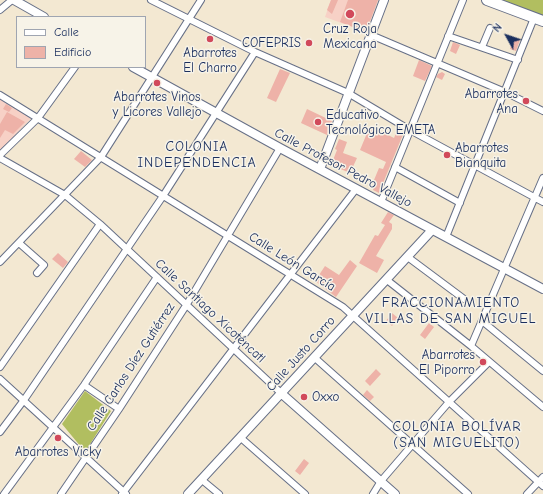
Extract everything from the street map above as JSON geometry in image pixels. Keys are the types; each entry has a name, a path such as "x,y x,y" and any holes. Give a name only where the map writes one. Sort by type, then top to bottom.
{"main road":[{"path":"487,0 539,19"}],"street":[{"path":"0,10 13,0 42,16"},
{"path":"0,262 101,157 201,0"},
{"path":"320,169 384,0"},
{"path":"381,202 463,0"},
{"path":"154,1 255,52 348,93 410,130 543,202"},
{"path":"446,237 518,60 539,19"},
{"path":"482,47 490,28"},
{"path":"371,35 505,92 543,111"},
{"path":"448,36 518,60"},
{"path":"0,432 24,400 162,196 255,52"},
{"path":"0,157 38,118 74,68"},
{"name":"Calle Profesor Pedro Vallejo","path":"135,68 543,289"},
{"name":"Calle León García","path":"0,95 290,274 353,315 541,484"},
{"name":"Calle Carlos Díez Gutiérrez","path":"61,494 119,409 187,304 229,236 280,148"},
{"name":"Calle Santiago Xicoténcatl","path":"0,157 65,195 100,224 282,394 395,494"},
{"path":"395,167 460,203"},
{"path":"471,346 543,178"},
{"path":"0,379 124,493 356,189"},
{"path":"0,367 100,224"},
{"name":"Calle Justo Corro","path":"188,494 316,358 353,315 409,258 432,230"},
{"path":"19,243 44,265 37,273"},
{"path":"409,258 464,299"},
{"path":"4,494 54,428 157,277"},
{"path":"387,280 471,346 543,407"},
{"path":"482,321 543,371"},
{"path":"316,358 468,494"},
{"path":"373,494 381,481 449,402 489,362"},
{"path":"84,385 119,409"},
{"path":"241,438 305,494"},
{"path":"527,494 541,484 543,477"},
{"path":"202,480 219,494"}],"shaded area":[{"name":"Cruz Roja Mexicana","path":"331,0 378,0 366,32 325,17"},
{"path":"0,98 32,117 3,148 0,149"}],"green space":[{"path":"495,0 543,0 543,18"},
{"path":"85,391 111,411 87,449 81,447 62,424"}],"building":[{"path":"331,0 338,0 332,14 327,10"},
{"name":"Cruz Roja Mexicana","path":"348,0 378,0 366,32 340,22"},
{"path":"514,38 520,40 516,51 510,49"},
{"path":"453,42 460,45 456,54 450,51"},
{"path":"419,60 432,66 425,81 413,76"},
{"path":"280,69 290,73 276,102 267,98"},
{"path":"442,72 445,74 442,80 436,77"},
{"path":"6,104 12,108 9,112 3,109"},
{"name":"Educativo Tecnológico EMETA","path":"307,109 332,121 327,135 301,123"},
{"path":"7,112 25,122 13,134 5,130 0,138 0,124"},
{"path":"370,126 394,138 398,129 404,132 379,193 373,190 376,181 374,180 379,168 383,169 386,162 360,150"},
{"path":"339,139 347,142 343,153 357,158 350,173 331,165 337,150 335,149"},
{"path":"81,151 92,160 85,167 74,159"},
{"path":"388,212 394,215 389,222 392,224 392,229 376,256 384,260 377,273 359,263 375,235 378,236 385,225 381,223"},
{"path":"58,253 68,262 63,268 52,259"},
{"path":"350,260 357,266 336,297 315,281 325,266 339,275"},
{"path":"392,313 398,318 392,326 386,321"},
{"path":"429,323 434,327 425,339 420,335"},
{"path":"376,369 381,374 370,386 365,381"},
{"path":"367,390 374,397 370,401 363,395"},
{"path":"304,459 309,463 300,475 295,471"}],"place":[{"name":"Cruz Roja Mexicana","path":"350,14"},
{"name":"Abarrotes El Charro","path":"210,39"},
{"name":"COFEPRIS","path":"309,43"},
{"name":"Abarrotes Vinos y Licores Vallejo","path":"157,83"},
{"name":"Abarrotes Ana","path":"526,101"},
{"name":"Educativo Tecnológico EMETA","path":"318,122"},
{"name":"Abarrotes Bianquita","path":"447,155"},
{"name":"Abarrotes El Piporro","path":"483,362"},
{"name":"Oxxo","path":"304,397"},
{"name":"Abarrotes Vicky","path":"58,438"}],"district":[{"name":"COLONIA INDEPENDENCIA","path":"197,156"},
{"name":"FRACCIONAMIENTO VILLAS DE SAN MIGUEL","path":"451,312"},
{"name":"COLONIA BOLÍVAR (SAN MIGUELITO)","path":"457,436"}]}
